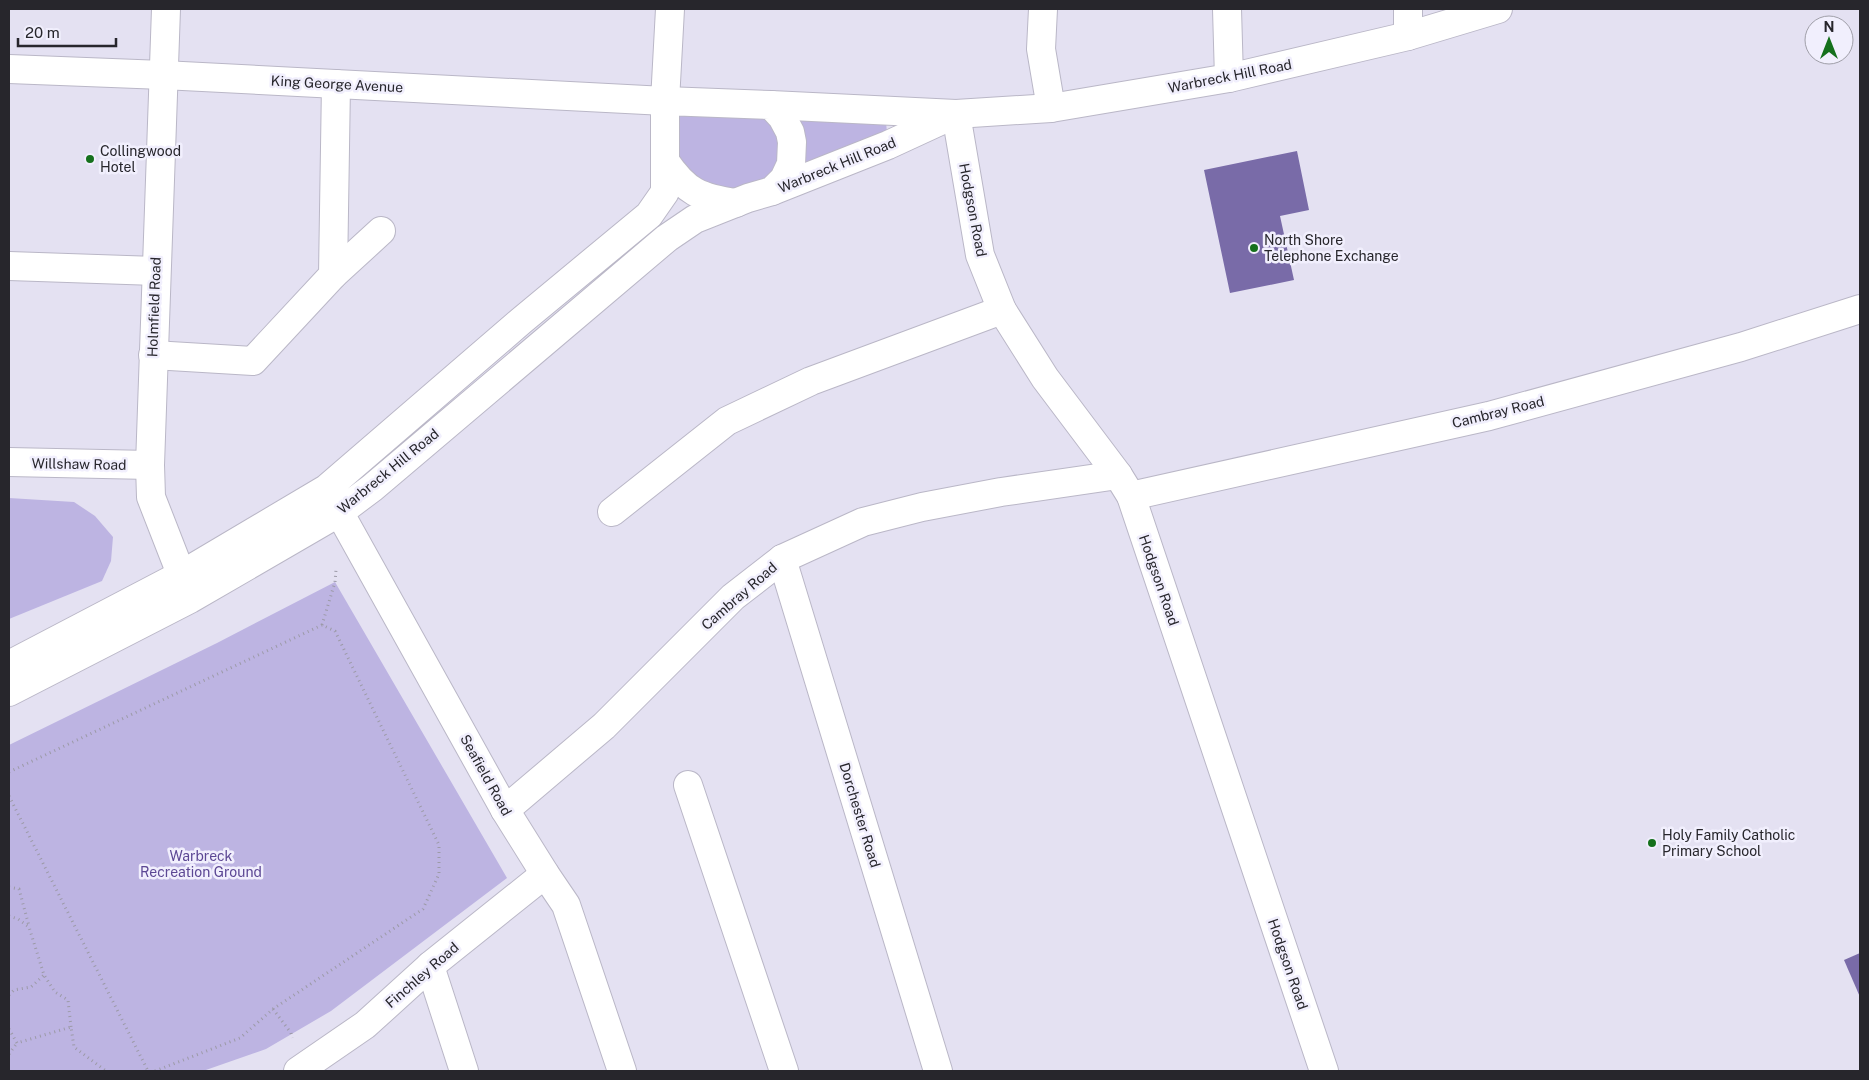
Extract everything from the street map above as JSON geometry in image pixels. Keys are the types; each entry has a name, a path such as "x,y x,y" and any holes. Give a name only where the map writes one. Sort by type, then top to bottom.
{"street":[{"name":"Holmfield Road","path":"166,9 153,355 151,497 186,587"},
{"path":"666,101 670,9"},
{"path":"1043,9 1041,49 1051,108"},
{"path":"1227,9 1229,78"},
{"path":"1408,9 1408,36"},
{"name":"Warbreck Hill Road","path":"9,692 186,587 326,489 521,321 650,215 664,192 666,101 956,114 1051,108 1229,78 1408,36 1498,9"},
{"name":"King George Avenue","path":"9,69 666,101"},
{"path":"333,275 336,84"},
{"name":"Warbreck Hill Road","path":"771,106 781,116 788,128 793,148 791,164 784,180 772,191"},
{"name":"Warbreck Hill Road","path":"9,665 186,587 340,512 372,488 667,238 695,219 888,146 956,114"},
{"name":"Hodgson Road","path":"956,114 980,255 1002,310 1045,378 1125,486 1324,1071"},
{"name":"Warbreck Hill Road","path":"665,161 679,181 702,197 736,203"},
{"path":"153,355 253,360 333,275 381,231"},
{"path":"9,266 156,271"},
{"name":"Cambray Road","path":"505,810 604,726 733,597 782,559 863,522 922,507 1002,492 1125,486 1489,416 1741,347 1860,309"},
{"path":"612,512 727,421 811,380 1002,310"},
{"name":"Willshaw Road","path":"9,462 150,465"},
{"name":"Seafield Road","path":"326,489 505,810 566,905 622,1071"},
{"name":"Dorchester Road","path":"782,559 938,1071"},
{"path":"688,785 784,1071"},
{"name":"Finchley Road","path":"300,1071 365,1025 430,966 545,874"},
{"path":"430,966 464,1071"}],"path":[{"path":"9,772 322,625 335,582"},
{"path":"155,1071 240,1038 273,1009 423,908 440,874 440,845 335,631 322,625"},
{"path":"9,796 148,1071"},
{"path":"9,887 19,888 44,975 55,992 68,1000 74,1047 106,1071"},
{"path":"9,916 18,919 29,927"},
{"path":"9,995 14,990 31,988 44,975"},
{"path":"273,1009 291,1033"},
{"path":"9,1054 17,1043 71,1027"},
{"path":"9,1029 17,1043"}],"green space":[{"path":"665,101 885,110 888,145 748,198 679,181"},
{"path":"9,498 74,502 95,516 113,537 111,561 102,581 9,619"},
{"name":"Warbreck Recreation Ground","path":"335,582 507,878 331,1011 266,1049 203,1071 9,1071 9,745 217,643"}],"building":[{"name":"North Shore Telephone Exchange","path":"1297,151 1309,210 1280,216 1294,280 1230,293 1204,170"},
{"path":"1860,953 1860,997 1844,960"}],"place":[{"name":"Collingwood Hotel","path":"90,159"},
{"name":"North Shore Telephone Exchange","path":"1254,248"},
{"name":"Holy Family Catholic Primary School","path":"1652,843"}]}
